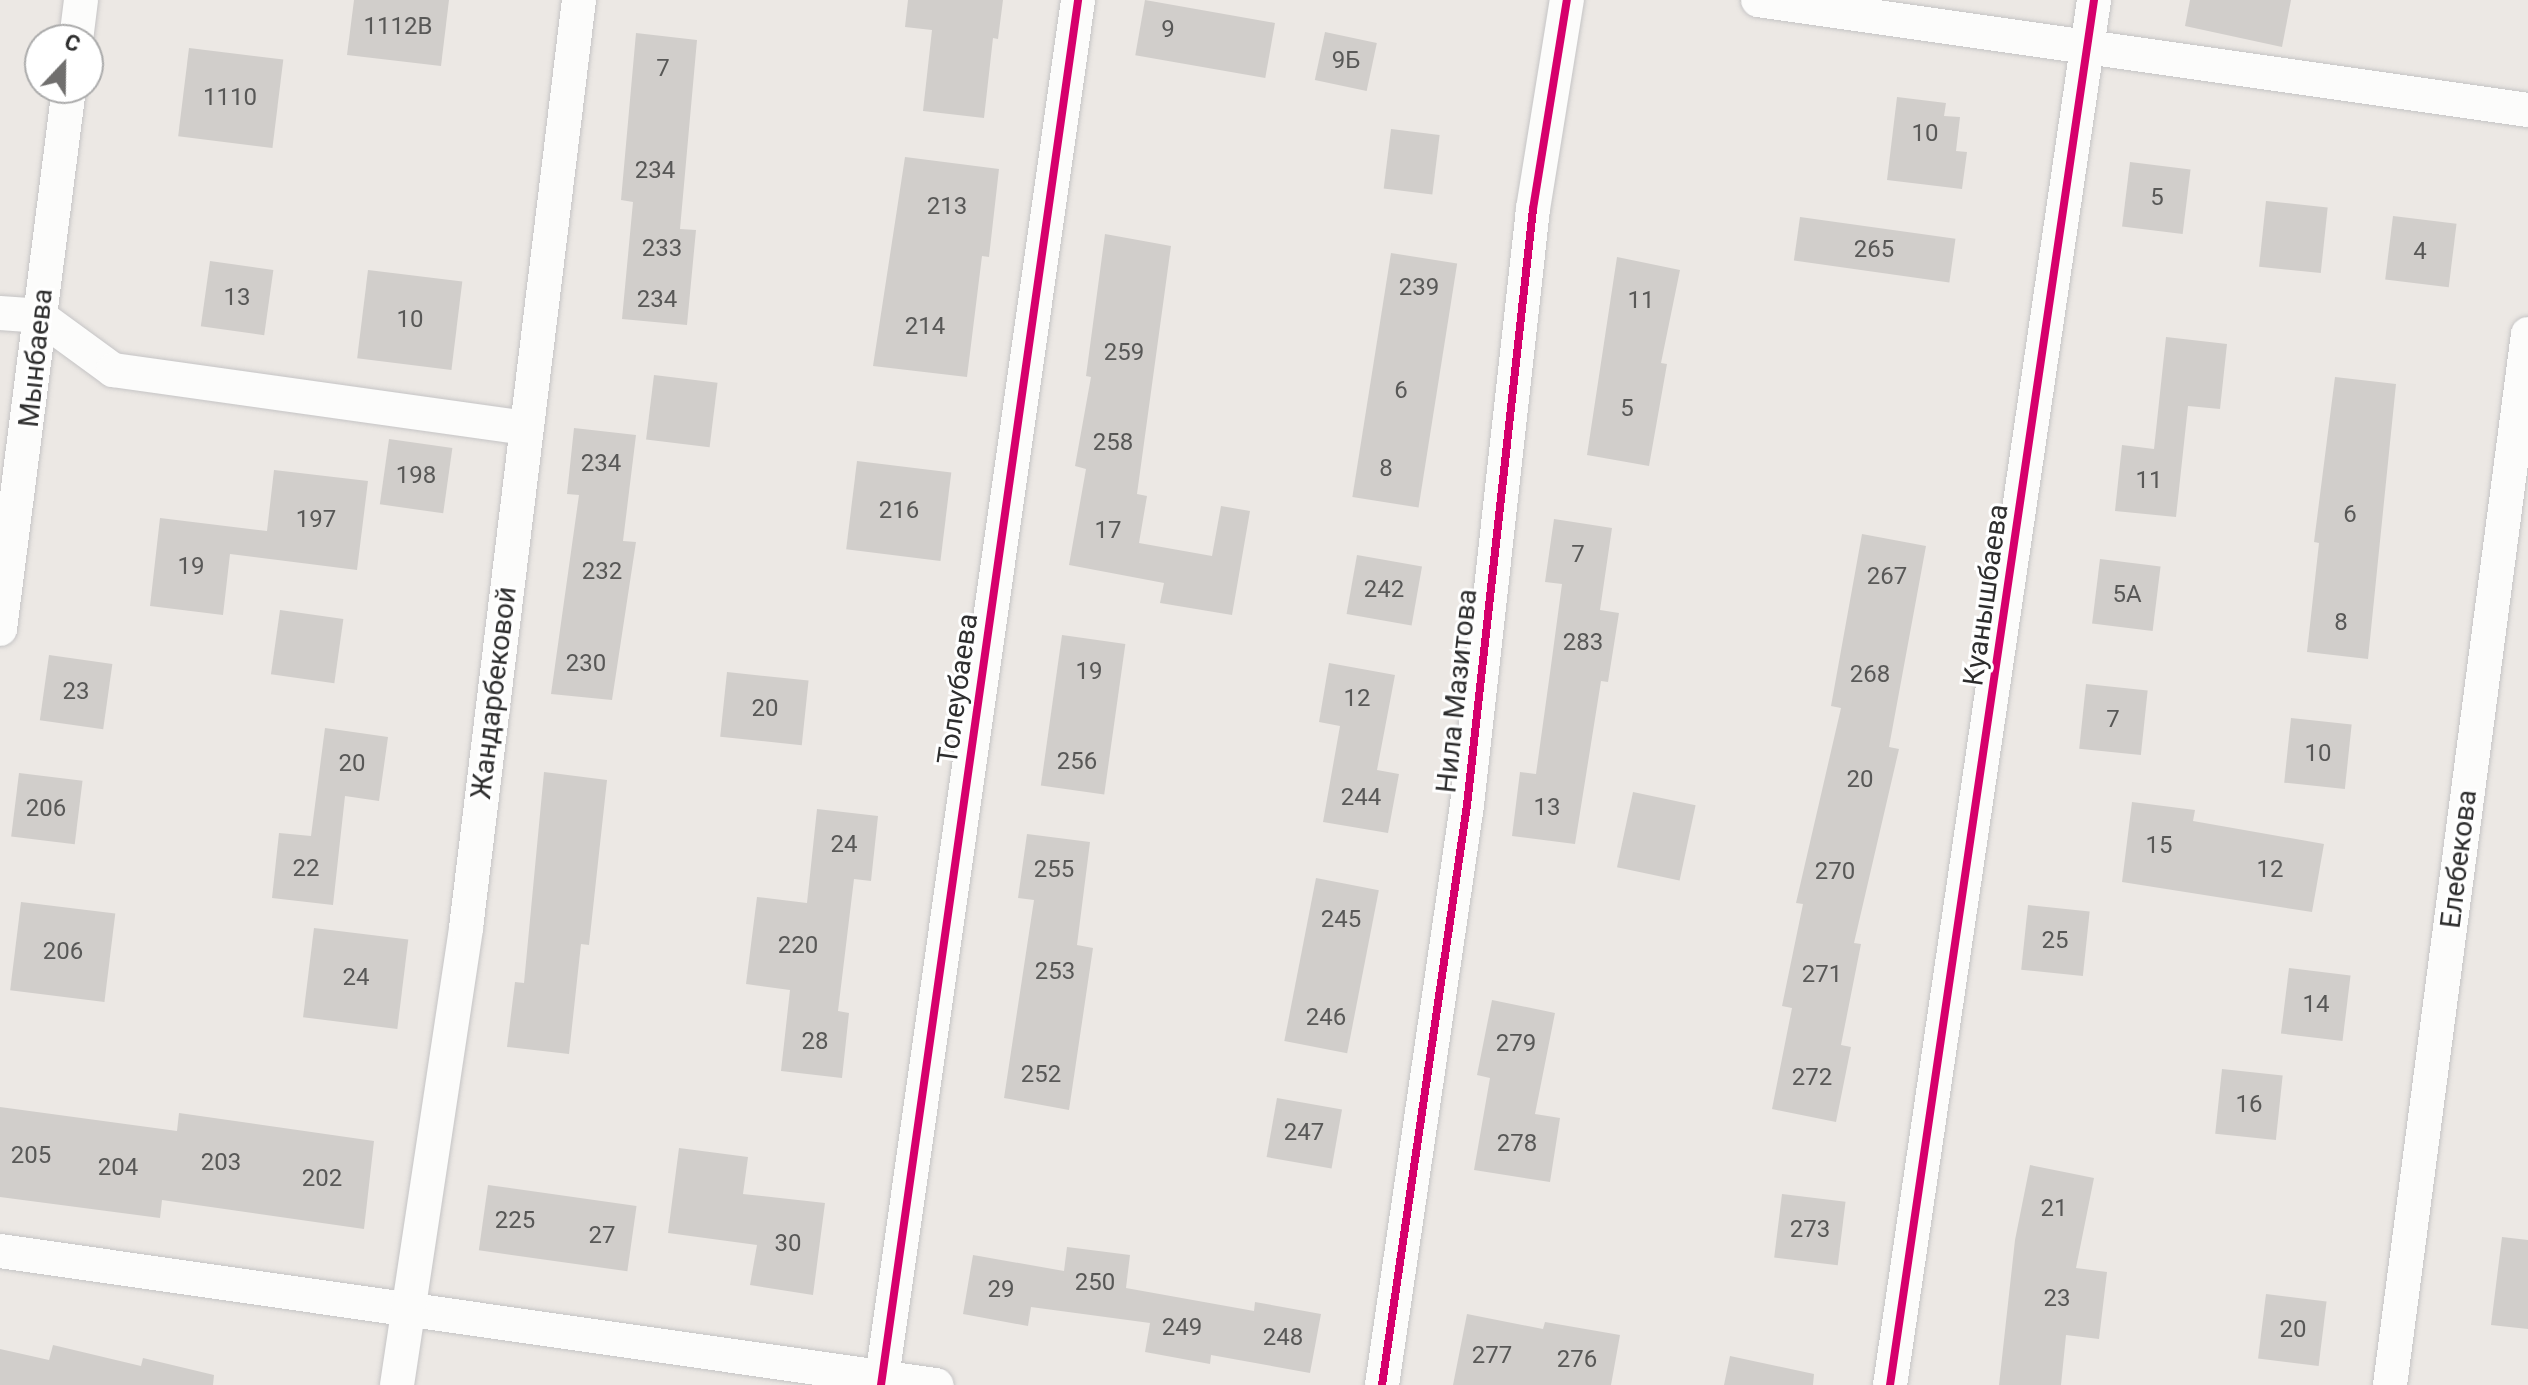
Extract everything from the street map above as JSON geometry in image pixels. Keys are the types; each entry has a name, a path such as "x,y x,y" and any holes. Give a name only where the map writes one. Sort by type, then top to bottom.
{"street":[{"path":"78,24 81,0"},
{"name":"Жандарбековой","path":"397,1385 466,928 579,0"},
{"name":"Толеубаева","path":"882,1382 1078,0"},
{"name":"Нила Мазитова","path":"1382,1385 1467,805 1533,209 1567,0"},
{"path":"1758,0 2528,110"},
{"name":"Куанышбаева","path":"1890,1385 2094,0"},
{"name":"Мынбаева","path":"0,629 36,381 39,316 67,104"},
{"path":"0,313 39,316 113,370 526,428"},
{"name":"Елебекова","path":"2390,1385 2528,334"},
{"path":"0,1251 882,1382 936,1385"}],"building":[{"path":"354,0 449,0 441,66 347,55"},
{"path":"908,0 1003,0 998,39 993,38 984,118 923,111 932,30 905,27"},
{"path":"1145,0 1275,23 1265,78 1135,55"},
{"path":"2190,0 2291,0 2282,47 2185,26"},
{"path":"1325,32 1377,43 1367,91 1315,80"},
{"path":"636,33 697,40 680,229 696,230 687,325 622,319 633,202 621,200"},
{"path":"189,48 283,60 272,148 178,136"},
{"path":"1897,97 1946,103 1944,116 1960,117 1956,151 1967,152 1962,189 1887,180"},
{"path":"1391,129 1440,135 1432,195 1384,189"},
{"path":"905,157 999,169 989,257 982,256 967,377 873,366"},
{"path":"2130,162 2191,169 2183,234 2122,227"},
{"path":"2266,201 2328,207 2321,273 2259,267"},
{"path":"2393,216 2457,224 2449,287 2385,280"},
{"path":"1800,217 1955,239 1949,282 1794,261"},
{"path":"1105,234 1171,246 1137,494 1147,496 1139,543 1212,556 1221,506 1250,511 1232,615 1160,603 1164,583 1069,565 1086,469 1075,466 1091,377 1086,376"},
{"path":"1391,253 1457,263 1419,507 1352,497"},
{"path":"1617,257 1680,270 1661,363 1667,364 1649,466 1587,455"},
{"path":"210,261 273,270 264,335 201,326"},
{"path":"368,270 462,282 451,370 357,358"},
{"path":"2166,337 2227,344 2220,409 2188,406 2176,517 2115,511 2122,445 2154,449"},
{"path":"654,375 718,383 710,447 646,440"},
{"path":"2335,377 2396,384 2368,659 2307,652 2319,543 2314,542"},
{"path":"574,428 636,435 623,541 636,542 612,700 551,694 579,495 567,494"},
{"path":"389,439 452,448 443,513 380,504"},
{"path":"857,461 951,473 940,561 846,549"},
{"path":"274,470 368,481 357,570 230,554 223,615 150,606 160,518 267,531"},
{"path":"1554,519 1612,528 1600,610 1619,613 1608,682 1601,681 1575,844 1512,836 1520,772 1536,774 1562,584 1545,582"},
{"path":"1862,534 1926,546 1889,747 1899,749 1854,943 1861,944 1841,1045 1851,1047 1836,1122 1772,1109 1792,1008 1782,1006 1803,904 1796,903 1841,708 1831,706"},
{"path":"1357,555 1422,566 1412,626 1347,614"},
{"path":"2100,559 2161,566 2153,631 2092,624"},
{"path":"280,610 343,619 334,683 271,674"},
{"path":"1062,635 1125,644 1104,794 1041,786"},
{"path":"49,655 112,664 103,729 40,720"},
{"path":"1329,663 1395,675 1377,770 1399,774 1388,833 1323,822 1340,726 1319,722"},
{"path":"727,672 809,681 802,745 720,737"},
{"path":"2086,684 2148,690 2141,755 2079,749"},
{"path":"2291,718 2352,724 2345,789 2284,783"},
{"path":"325,728 388,737 379,801 345,796 333,905 272,898 279,833 311,836"},
{"path":"544,772 607,780 589,945 581,944 569,1054 507,1047 515,982 524,983"},
{"path":"19,773 83,781 75,844 11,837"},
{"path":"1633,792 1696,805 1680,881 1617,867"},
{"path":"2132,802 2195,810 2193,821 2324,844 2312,912 2122,882"},
{"path":"817,809 878,816 871,881 854,879 838,1011 849,1013 842,1078 781,1071 790,990 746,984 757,897 807,903"},
{"path":"1027,834 1090,842 1077,945 1093,948 1069,1110 1004,1098 1034,900 1018,898"},
{"path":"1316,878 1379,890 1347,1053 1284,1041"},
{"path":"21,902 115,914 104,1002 10,990"},
{"path":"2028,905 2090,911 2083,976 2021,970"},
{"path":"314,928 408,940 397,1029 303,1017"},
{"path":"2289,968 2351,976 2342,1041 2281,1034"},
{"path":"1492,1000 1555,1013 1535,1114 1560,1118 1550,1182 1474,1170 1490,1078 1477,1075"},
{"path":"2222,1069 2283,1075 2276,1140 2215,1134"},
{"path":"1277,1098 1342,1109 1332,1169 1267,1157"},
{"path":"0,1107 177,1131 179,1113 374,1141 364,1229 162,1200 160,1218 0,1197"},
{"path":"679,1148 748,1157 743,1194 825,1203 813,1295 750,1285 757,1245 668,1233"},
{"path":"2030,1165 2094,1178 2076,1268 2107,1272 2099,1339 2066,1335 2061,1385 1999,1385 2015,1240"},
{"path":"488,1185 637,1206 627,1271 479,1250"},
{"path":"1782,1194 1846,1202 1838,1265 1774,1258"},
{"path":"2502,1237 2528,1240 2528,1329 2491,1325"},
{"path":"1067,1247 1130,1255 1126,1288 1254,1311 1255,1302 1321,1314 1310,1373 1211,1355 1210,1364 1145,1352 1150,1323 1031,1307 1028,1326 963,1314 973,1255 1064,1271"},
{"path":"2266,1294 2327,1301 2319,1366 2258,1359"},
{"path":"1467,1314 1543,1329 1545,1322 1620,1335 1611,1385 1453,1385"},
{"path":"53,1345 141,1366 143,1358 214,1375 213,1385 0,1385 0,1349 49,1360"},
{"path":"1730,1356 1814,1374 1813,1385 1724,1385"}],"cycle path":[{"path":"881,1385 1078,0"},
{"path":"1382,1385 1467,805 1533,209 1567,0"},
{"path":"1890,1385 2094,0"}]}
